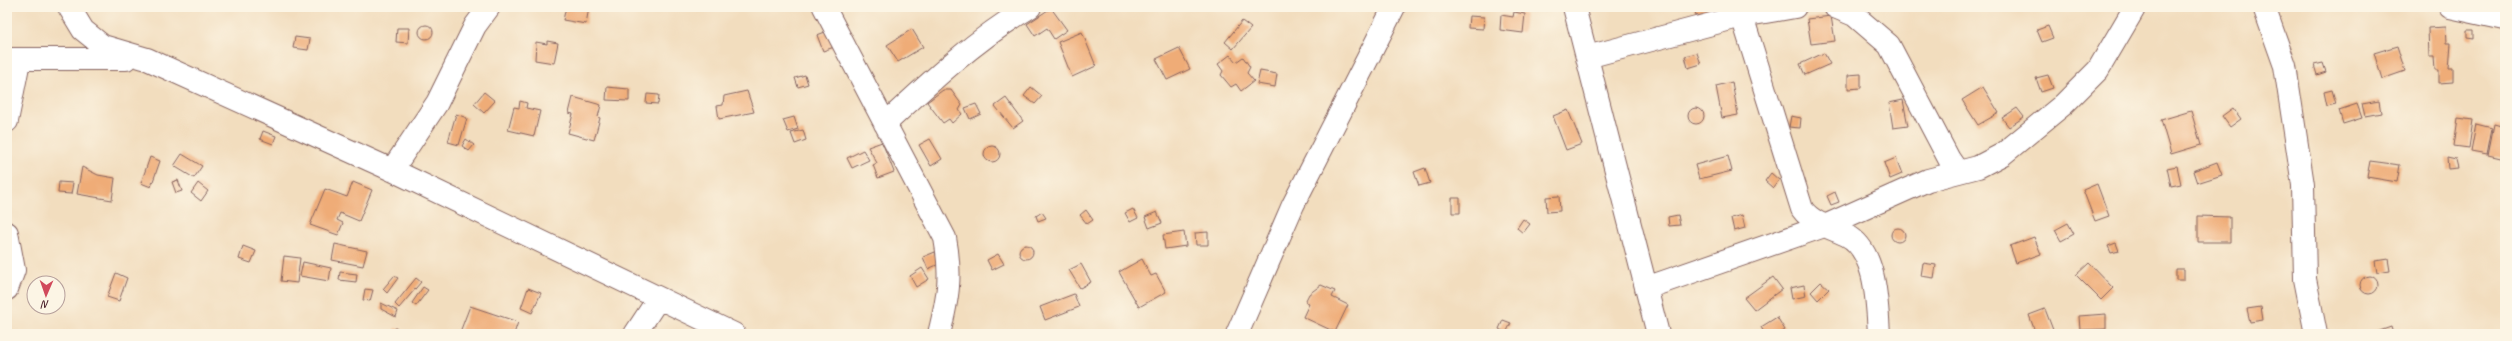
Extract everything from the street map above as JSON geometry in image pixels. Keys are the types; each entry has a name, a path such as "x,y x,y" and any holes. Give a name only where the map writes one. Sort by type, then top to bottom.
{"street":[{"path":"69,7 83,30 103,46 147,59 392,170 734,334"},
{"path":"392,170 437,103 476,16 488,7"},
{"path":"824,7 945,238 949,259 949,293 939,334"},
{"path":"885,124 969,48 1001,24 1030,7"},
{"path":"1237,334 1293,205 1394,7"},
{"path":"1574,7 1658,334"},
{"path":"1586,57 1742,16 1795,7"},
{"path":"1834,7 1854,15 1889,45 1949,159 1958,172"},
{"path":"1646,288 1827,225 1928,180 1978,166 2003,154 2064,104 2098,70 2135,7"},
{"path":"2264,7 2285,66 2303,185 2305,279 2316,334"},
{"path":"2450,7 2505,19"},
{"path":"1742,16 1802,209 1813,220 1849,236 1862,251 1875,283 1879,334"},
{"path":"7,121 13,60 147,59"},
{"path":"7,233 14,270 7,289"},
{"path":"635,334 658,298"}],"building":[{"path":"566,7 589,7 586,24 563,20"},
{"path":"1694,7 1729,7 1730,12 1696,16"},
{"path":"1051,8 1067,30 1054,39 1047,28 1035,36 1027,24"},
{"path":"1514,12 1525,14 1523,33 1500,30 1501,15 1513,17"},
{"path":"1469,16 1484,17 1483,29 1468,28"},
{"path":"1831,16 1835,41 1811,44 1807,19"},
{"path":"1242,21 1251,28 1233,49 1225,42"},
{"path":"426,25 431,27 433,32 431,37 426,39 421,37 419,32 421,27"},
{"path":"2048,26 2053,38 2042,42 2037,30"},
{"path":"2446,27 2447,43 2451,43 2449,68 2453,68 2453,82 2439,83 2439,70 2435,70 2434,57 2429,57 2428,28"},
{"path":"397,28 409,28 408,43 396,42"},
{"path":"912,29 923,47 898,62 887,45"},
{"path":"2467,30 2474,30 2474,39 2467,38"},
{"path":"828,31 834,47 823,51 817,35"},
{"path":"1082,32 1096,66 1072,77 1058,42"},
{"path":"295,37 310,39 308,50 293,48"},
{"path":"547,41 558,43 554,63 535,60 536,42 547,44"},
{"path":"2397,46 2405,71 2382,79 2374,53"},
{"path":"1179,48 1190,69 1167,80 1156,59"},
{"path":"1697,53 1701,64 1688,68 1685,56"},
{"path":"1824,53 1830,64 1805,75 1800,64"},
{"path":"1230,55 1236,62 1243,57 1250,67 1247,73 1254,81 1241,91 1236,84 1231,87 1221,75 1223,71 1218,64"},
{"path":"2323,63 2326,72 2317,75 2314,65"},
{"path":"1260,71 1277,74 1275,87 1257,84"},
{"path":"1861,74 1861,88 1848,89 1848,75"},
{"path":"805,75 808,84 798,87 795,78"},
{"path":"2048,75 2053,88 2041,92 2036,78"},
{"path":"1732,82 1738,115 1722,118 1716,86"},
{"path":"607,87 629,89 629,101 606,100"},
{"path":"1031,87 1042,96 1035,104 1024,96"},
{"path":"1983,87 1999,113 1978,125 1962,100"},
{"path":"943,90 951,90 962,105 959,110 962,114 952,123 949,119 943,123 927,102"},
{"path":"2332,90 2336,104 2327,106 2324,92"},
{"path":"747,91 754,112 719,119 717,106 723,105 724,96"},
{"path":"484,92 495,101 484,113 474,104"},
{"path":"647,94 659,95 658,104 646,103"},
{"path":"573,97 601,105 598,117 600,118 594,140 568,133 573,114 569,113"},
{"path":"1006,98 1023,121 1013,128 995,106"},
{"path":"1903,100 1908,126 1893,128 1889,103"},
{"path":"520,101 527,103 526,108 540,111 534,136 508,130 514,107 519,108"},
{"path":"2379,101 2381,113 2365,116 2362,104"},
{"path":"976,104 981,114 970,119 965,108"},
{"path":"2357,104 2362,118 2343,124 2339,110"},
{"path":"1693,108 1699,108 1704,113 1702,122 1699,124 1693,124 1688,119 1688,113"},
{"path":"2017,108 2024,117 2009,127 2002,118"},
{"path":"2233,108 2241,119 2230,127 2222,116"},
{"path":"1568,110 1582,144 1566,150 1553,116"},
{"path":"2191,111 2201,145 2171,154 2161,120"},
{"path":"456,114 467,118 459,145 448,142"},
{"path":"1791,116 1801,118 1800,128 1789,127"},
{"path":"794,117 798,129 788,132 783,120"},
{"path":"2458,118 2473,120 2469,148 2454,146"},
{"path":"2476,124 2492,128 2487,154 2471,151"},
{"path":"2494,124 2505,127 2505,159 2488,155"},
{"path":"803,130 806,140 795,144 791,133"},
{"path":"263,131 276,136 273,144 260,139"},
{"path":"466,139 474,145 469,151 462,146"},
{"path":"930,139 942,159 931,166 919,145"},
{"path":"882,142 894,172 878,178 873,165 877,163 868,147"},
{"path":"992,146 999,151 1000,154 995,161 992,162 985,157 984,154 989,147"},
{"path":"863,150 869,160 852,168 847,158"},
{"path":"182,154 202,166 194,178 174,166"},
{"path":"1728,156 1732,171 1699,179 1695,165"},
{"path":"150,157 160,161 151,187 141,183"},
{"path":"1896,158 1902,174 1890,179 1884,163"},
{"path":"2447,158 2456,160 2458,168 2448,169"},
{"path":"2370,161 2400,165 2397,182 2367,177"},
{"path":"2217,162 2222,175 2197,183 2193,171"},
{"path":"2177,166 2181,184 2171,186 2167,168"},
{"path":"82,167 98,175 115,178 112,200 77,194"},
{"path":"1425,168 1430,183 1419,186 1414,172"},
{"path":"1771,173 1779,180 1773,188 1765,181"},
{"path":"178,180 182,191 176,193 172,182"},
{"path":"59,182 73,183 71,194 58,193"},
{"path":"353,182 372,190 359,221 340,213 337,220 343,223 338,235 310,225 325,189 347,197"},
{"path":"198,183 208,191 201,201 191,193"},
{"path":"2097,184 2109,216 2095,221 2083,190"},
{"path":"1835,192 1839,202 1831,205 1827,196"},
{"path":"1559,196 1560,211 1547,212 1546,197"},
{"path":"1452,198 1460,198 1460,213 1452,213"},
{"path":"1133,209 1138,218 1130,222 1125,213"},
{"path":"1086,210 1093,220 1087,224 1080,215"},
{"path":"1042,212 1046,218 1038,221 1036,216"},
{"path":"1157,212 1162,223 1149,228 1145,217"},
{"path":"1678,215 1680,225 1669,226 1668,217"},
{"path":"1742,215 1745,228 1734,231 1731,218"},
{"path":"2198,216 2230,217 2230,242 2198,242"},
{"path":"1523,219 1530,224 1523,233 1517,228"},
{"path":"2068,223 2074,234 2061,241 2055,230"},
{"path":"1895,228 1901,228 1905,232 1905,238 1901,242 1895,242 1891,238 1891,232"},
{"path":"1184,232 1186,246 1165,249 1163,235"},
{"path":"1208,232 1208,245 1196,245 1195,233"},
{"path":"2034,237 2041,254 2016,263 2010,246"},
{"path":"2116,243 2119,251 2111,253 2108,246"},
{"path":"335,244 367,251 363,266 332,260"},
{"path":"1023,245 1029,245 1033,249 1033,255 1029,259 1023,259 1019,255 1019,249"},
{"path":"243,246 256,251 251,263 239,259"},
{"path":"935,252 939,264 928,269 923,257"},
{"path":"998,254 1004,264 992,270 987,260"},
{"path":"284,256 300,258 297,283 281,281"},
{"path":"1142,259 1151,276 1156,274 1166,292 1139,307 1119,272"},
{"path":"2388,259 2390,271 2377,273 2375,261"},
{"path":"303,262 331,268 329,281 300,276"},
{"path":"1923,263 1936,265 1934,278 1921,276"},
{"path":"2089,263 2113,288 2101,300 2076,275"},
{"path":"1081,264 1091,282 1080,288 1069,270"},
{"path":"922,268 929,279 916,287 910,276"},
{"path":"2176,269 2184,269 2184,280 2176,280"},
{"path":"340,272 357,274 356,282 339,280"},
{"path":"116,273 127,278 119,301 107,297"},
{"path":"394,276 398,278 387,293 383,289"},
{"path":"2365,276 2373,276 2378,281 2376,292 2373,294 2365,294 2360,289 2360,281"},
{"path":"1773,277 1782,289 1754,310 1744,298"},
{"path":"416,278 421,282 399,308 395,304"},
{"path":"1821,282 1829,289 1818,300 1811,292"},
{"path":"1321,285 1335,291 1332,297 1348,305 1335,332 1303,317 1309,304 1305,302 1309,294"},
{"path":"1804,285 1806,296 1792,299 1790,288"},
{"path":"423,287 428,290 416,306 412,303"},
{"path":"528,288 541,293 532,313 521,308"},
{"path":"365,289 373,290 370,301 363,300"},
{"path":"1074,294 1079,307 1045,320 1040,307"},
{"path":"381,303 398,311 396,317 381,309"},
{"path":"470,306 518,322 514,334 460,332"},
{"path":"2261,307 2263,320 2250,322 2247,309"},
{"path":"2045,309 2053,330 2036,334 2029,315"},
{"path":"2106,314 2106,329 2080,330 2079,316"},
{"path":"1777,317 1785,330 1779,334 1765,334 1761,327"},
{"path":"1503,320 1511,323 1506,333 1499,329"},
{"path":"2391,327 2393,334 2371,334"},
{"path":"395,328 404,331 403,334 394,334"}]}
